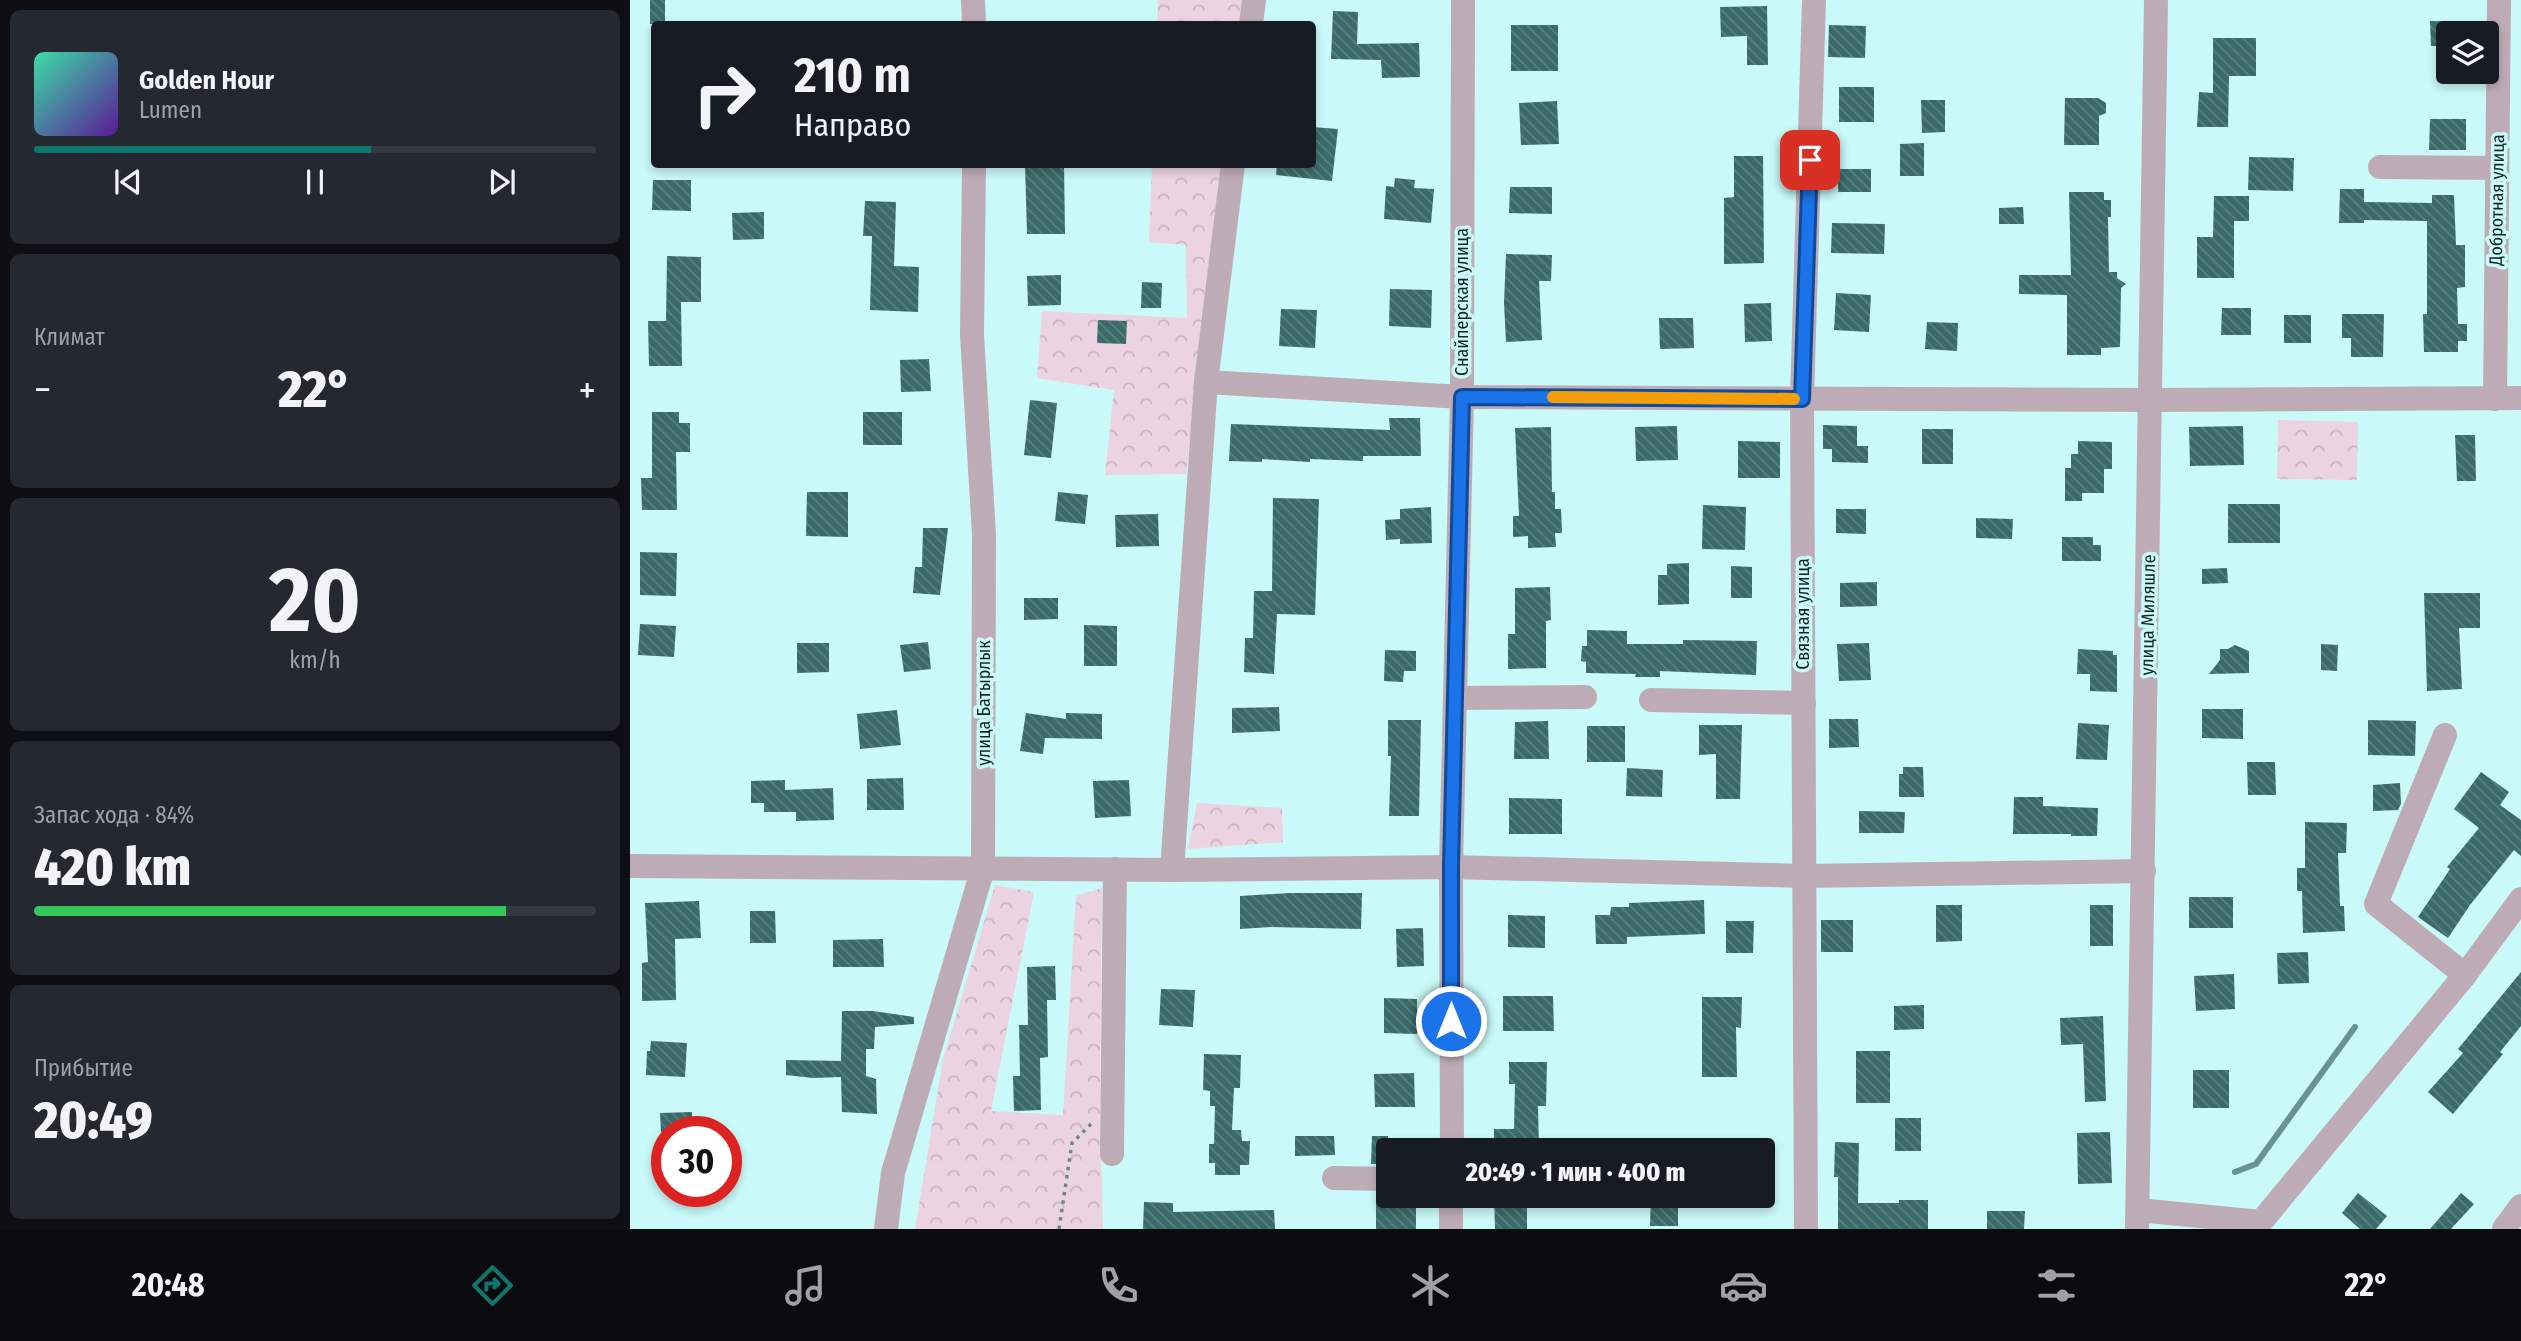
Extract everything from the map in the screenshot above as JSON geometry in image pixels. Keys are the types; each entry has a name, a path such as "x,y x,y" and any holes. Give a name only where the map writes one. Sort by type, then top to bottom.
{"street":[{"path":"973,0 974,21"},
{"path":"1251,21 1254,0"},
{"name":"Снайперская улица","path":"1451,1138 1451,867 1462,397 1464,0"},
{"name":"Связная улица","path":"1806,1229 1802,399 1815,0"},
{"name":"улица Миляшле","path":"2138,1219 2156,0"},
{"name":"Добротная улица","path":"2496,400 2499,0"},
{"path":"2380,167 2497,168"},
{"name":"улица Батырлык","path":"886,1229 893,1173 983,868 985,535 972,335 974,168"},
{"path":"1172,870 1206,382 1233,168"},
{"path":"1206,382 1462,397 2151,400 2521,398"},
{"path":"1455,698 1585,698"},
{"path":"1650,700 1804,703"},
{"path":"2445,735 2376,904 2465,975"},
{"path":"630,866 1172,870 1451,867 1805,876 2144,871"},
{"path":"1112,1154 1115,869"},
{"path":"2138,1219 2261,1222 2465,975 2521,899"},
{"path":"1334,1178 1376,1179"},
{"path":"2504,1229 2521,1206"},
{"path":"1451,1208 1451,1229"}],"path":[{"path":"1059,1229 1072,1143 1112,1103"}],"green space":[{"path":"1158,0 1242,0 1239,21 1157,21"},
{"path":"1152,168 1222,168 1186,474 1105,475 1114,390 1037,378 1042,311 1187,318 1186,245 1149,242"},
{"path":"2278,420 2358,422 2357,480 2277,479"},
{"path":"1197,803 1282,808 1283,842 1188,849"},
{"path":"995,885 1034,892 991,1111 1063,1115 1076,896 1102,888 1100,1112 1103,1229 915,1229 943,1059"}],"building":[{"path":"650,0 665,0 665,21 651,21 650,24"},
{"path":"1767,6 1768,65 1747,65 1747,36 1721,37 1720,7"},
{"path":"1333,11 1358,12 1357,44 1419,43 1420,77 1382,78 1381,60 1331,59"},
{"path":"2430,21 2436,21 2436,46 2431,46"},
{"path":"1511,25 1558,25 1558,71 1511,71"},
{"path":"1829,25 1866,26 1865,58 1828,57"},
{"path":"2213,38 2256,38 2256,76 2229,76 2228,127 2197,127 2199,92 2213,93"},
{"path":"1839,87 1874,87 1874,122 1839,122"},
{"path":"2065,98 2098,98 2106,103 2106,113 2099,116 2099,145 2064,145"},
{"path":"1921,100 1945,100 1945,132 1922,133"},
{"path":"1557,101 1559,144 1521,145 1519,103"},
{"path":"2430,119 2466,119 2466,150 2429,150"},
{"path":"1316,127 1338,129 1332,181 1276,175 1277,168 1316,168"},
{"path":"1924,143 1924,176 1900,176 1900,144"},
{"path":"1734,156 1763,156 1764,263 1724,264 1724,198 1734,197"},
{"path":"2249,157 2294,158 2293,191 2248,190"},
{"path":"1025,168 1064,168 1065,234 1027,234"},
{"path":"1838,169 1871,169 1871,192 1838,192"},
{"path":"1395,178 1415,180 1414,188 1434,189 1431,223 1384,219 1386,186 1394,187"},
{"path":"653,180 691,180 691,211 652,210"},
{"path":"1510,187 1552,187 1552,214 1509,213"},
{"path":"2340,189 2364,189 2364,202 2432,203 2432,195 2454,195 2456,245 2465,245 2465,287 2457,288 2458,324 2467,324 2467,341 2458,341 2458,352 2424,352 2423,314 2427,314 2427,221 2364,220 2364,223 2339,223"},
{"path":"2069,192 2104,192 2104,200 2111,200 2111,217 2108,217 2109,272 2117,272 2117,278 2126,284 2121,288 2120,347 2101,348 2101,355 2067,355 2067,295 2019,294 2019,275 2071,275"},
{"path":"2214,196 2249,196 2249,221 2234,221 2234,278 2197,278 2197,237 2213,237"},
{"path":"865,201 896,202 894,266 919,267 918,312 870,310 872,236 863,236"},
{"path":"2023,207 2024,224 1999,224 1999,208"},
{"path":"764,212 764,239 733,240 732,213"},
{"path":"1832,223 1885,224 1884,254 1831,253"},
{"path":"1506,254 1552,255 1551,281 1539,281 1542,340 1506,342"},
{"path":"667,256 701,257 701,302 681,302 682,366 649,366 648,321 666,321"},
{"path":"1061,275 1061,305 1028,306 1027,276"},
{"path":"1142,282 1162,283 1161,308 1141,308"},
{"path":"1390,289 1432,290 1431,328 1389,326"},
{"path":"1836,293 1871,295 1869,332 1834,330"},
{"path":"1771,303 1772,341 1745,342 1744,304"},
{"path":"2222,308 2251,308 2251,335 2221,335"},
{"path":"1281,309 1317,310 1315,348 1279,346"},
{"path":"2342,314 2384,314 2383,357 2351,357 2351,338 2342,338"},
{"path":"2284,315 2311,315 2311,343 2284,343"},
{"path":"1659,318 1693,318 1694,348 1660,349"},
{"path":"1098,320 1127,321 1126,344 1097,343"},
{"path":"1927,322 1958,323 1957,351 1925,349"},
{"path":"929,359 931,391 901,392 900,360"},
{"path":"1030,400 1057,403 1051,458 1024,455"},
{"path":"652,412 679,412 679,423 690,423 690,452 676,452 677,510 642,510 641,478 652,478"},
{"path":"863,412 902,412 902,445 863,445"},
{"path":"1389,418 1420,418 1421,456 1363,456 1363,461 1229,461 1231,424 1390,430"},
{"path":"1823,425 1857,426 1857,446 1868,446 1868,463 1832,462 1832,449 1823,449"},
{"path":"1677,426 1678,460 1636,461 1635,427"},
{"path":"2243,426 2244,465 2190,466 2189,427"},
{"path":"1551,427 1552,492 1555,492 1555,509 1561,509 1562,533 1555,533 1556,547 1528,548 1528,536 1513,537 1513,516 1519,516 1515,428"},
{"path":"1922,429 1953,429 1953,464 1922,464"},
{"path":"2455,435 2475,435 2476,481 2457,481"},
{"path":"1738,441 1780,442 1780,478 1738,478"},
{"path":"2078,441 2112,442 2112,469 2104,469 2104,493 2082,493 2082,501 2065,501 2065,468 2071,468 2071,454 2078,454"},
{"path":"807,492 848,492 848,537 806,536"},
{"path":"1058,492 1088,495 1085,524 1055,521"},
{"path":"1273,498 1319,499 1315,615 1277,614 1274,674 1244,672 1245,638 1253,638 1254,591 1272,591"},
{"path":"2228,504 2280,504 2280,543 2228,543"},
{"path":"1703,505 1746,507 1745,550 1702,549"},
{"path":"1431,507 1432,543 1400,544 1400,539 1386,540 1385,520 1400,519 1400,509"},
{"path":"1836,509 1866,509 1866,534 1836,533"},
{"path":"1158,514 1159,546 1116,547 1115,515"},
{"path":"1976,518 2013,519 2012,539 1976,538"},
{"path":"923,528 948,528 940,595 913,593 915,567 922,567"},
{"path":"2062,537 2093,537 2093,545 2101,545 2101,561 2062,561"},
{"path":"640,552 677,553 676,596 640,595"},
{"path":"1689,563 1689,604 1658,605 1658,575 1667,575 1667,564"},
{"path":"1731,566 1752,567 1752,598 1731,598"},
{"path":"2227,568 2228,583 2202,584 2202,569"},
{"path":"1877,582 1877,606 1840,607 1840,583"},
{"path":"1550,587 1551,620 1546,621 1546,668 1508,669 1508,634 1515,634 1515,588"},
{"path":"2424,593 2480,593 2480,628 2459,628 2462,689 2427,691"},
{"path":"1024,598 1058,598 1058,619 1024,620"},
{"path":"640,624 676,626 674,657 638,655"},
{"path":"1084,625 1117,626 1117,666 1084,666"},
{"path":"1587,630 1627,631 1627,644 1683,644 1683,640 1757,641 1756,675 1660,671 1660,677 1635,677 1636,674 1586,673 1586,662 1581,661 1582,646 1587,646"},
{"path":"928,642 931,669 904,672 900,645"},
{"path":"797,643 829,643 829,672 797,673"},
{"path":"1869,643 1871,680 1839,681 1837,644"},
{"path":"2321,644 2338,645 2337,671 2321,670"},
{"path":"2235,645 2249,651 2249,673 2209,674 2220,660 2220,649"},
{"path":"2078,649 2113,651 2113,655 2117,655 2117,692 2090,691 2090,674 2077,674"},
{"path":"1385,650 1416,651 1416,671 1404,671 1403,682 1384,681"},
{"path":"1279,707 1280,731 1232,733 1232,708"},
{"path":"2202,709 2243,709 2243,739 2202,738"},
{"path":"897,710 901,745 860,749 857,714"},
{"path":"1026,713 1066,719 1066,713 1102,714 1102,739 1045,738 1043,754 1020,751"},
{"path":"1829,719 1858,719 1859,747 1829,748"},
{"path":"1388,720 1421,720 1419,816 1389,816 1391,756 1388,756"},
{"path":"2368,720 2416,721 2415,756 2368,755"},
{"path":"1548,721 1549,759 1514,759 1515,722"},
{"path":"2078,723 2109,725 2107,760 2076,759"},
{"path":"1699,725 1742,725 1740,799 1716,799 1716,754 1699,755"},
{"path":"1587,726 1625,726 1625,762 1587,762"},
{"path":"2247,762 2275,762 2276,795 2248,795"},
{"path":"1903,767 1923,767 1924,797 1899,797 1899,774 1903,774"},
{"path":"1627,768 1663,770 1662,797 1626,796"},
{"path":"2481,772 2509,792 2500,805 2521,820 2521,856 2514,850 2470,905 2448,938 2418,917 2450,869 2447,867 2479,828 2454,809"},
{"path":"903,778 904,810 867,810 867,779"},
{"path":"785,780 785,790 833,788 834,820 796,821 796,812 764,812 764,803 751,803 751,781"},
{"path":"1129,780 1131,816 1095,818 1093,781"},
{"path":"2400,783 2401,804 2398,810 2373,811 2373,785"},
{"path":"2014,797 2043,797 2043,806 2098,808 2097,836 2013,834"},
{"path":"1509,798 1562,799 1562,834 1509,834"},
{"path":"1859,811 1905,812 1904,833 1859,833"},
{"path":"2305,822 2347,823 2346,853 2338,853 2340,906 2344,906 2345,931 2303,933 2302,891 2297,891 2297,868 2305,868"},
{"path":"1362,893 1361,929 1240,929 1240,896"},
{"path":"2189,897 2233,897 2233,928 2189,928"},
{"path":"1704,900 1705,934 1627,937 1627,944 1596,944 1595,915 1610,915 1611,907 1629,907 1629,903"},
{"path":"699,901 701,938 675,939 676,1000 642,1001 642,963 648,962 645,903"},
{"path":"1936,905 1962,905 1962,941 1936,942"},
{"path":"2090,905 2113,905 2113,946 2090,946"},
{"path":"750,911 775,911 776,943 750,943"},
{"path":"1508,915 1545,916 1545,948 1508,947"},
{"path":"1821,920 1853,920 1853,952 1821,952"},
{"path":"1726,921 1754,921 1753,953 1726,953"},
{"path":"1423,928 1424,966 1397,967 1396,929"},
{"path":"883,939 884,967 833,967 833,940"},
{"path":"2308,952 2309,983 2278,984 2277,953"},
{"path":"1055,966 1056,1000 1047,1000 1048,1057 1040,1058 1041,1110 1014,1111 1013,1076 1020,1076 1019,1025 1028,1025 1027,967"},
{"path":"2521,972 2521,1026 2500,1052 2503,1054 2453,1114 2428,1092 2463,1053 2458,1049"},
{"path":"2234,974 2235,1009 2196,1011 2194,976"},
{"path":"1161,989 1195,990 1193,1027 1159,1025"},
{"path":"1503,996 1553,996 1554,1031 1503,1031"},
{"path":"1702,997 1742,997 1741,1028 1736,1027 1737,1077 1702,1077"},
{"path":"1384,998 1417,999 1417,1034 1384,1033"},
{"path":"1924,1005 1924,1029 1894,1030 1894,1006"},
{"path":"842,1011 873,1011 914,1017 914,1024 875,1027 874,1049 866,1049 866,1076 876,1079 877,1114 842,1112 841,1077 786,1075 786,1060 841,1061"},
{"path":"2103,1016 2106,1101 2085,1102 2083,1044 2061,1045 2060,1018"},
{"path":"651,1041 687,1043 685,1077 646,1075 647,1051 650,1051"},
{"path":"1856,1051 1890,1051 1890,1103 1856,1103"},
{"path":"1204,1054 1241,1055 1240,1088 1234,1088 1232,1130 1241,1130 1242,1141 1250,1141 1249,1165 1240,1165 1240,1175 1215,1175 1215,1163 1209,1163 1209,1144 1214,1144 1215,1106 1210,1106 1210,1091 1203,1090"},
{"path":"1509,1062 1547,1062 1546,1106 1538,1106 1539,1138 1494,1138 1494,1129 1514,1129 1515,1084 1509,1084"},
{"path":"2193,1070 2229,1070 2229,1108 2193,1108"},
{"path":"1414,1073 1415,1107 1375,1107 1374,1074"},
{"path":"692,1112 692,1116 660,1116 660,1113"},
{"path":"1895,1118 1921,1118 1921,1151 1895,1151"},
{"path":"2110,1132 2112,1183 2078,1184 2077,1133"},
{"path":"1295,1136 1334,1136 1335,1155 1295,1156"},
{"path":"1372,1136 1388,1136 1376,1138 1376,1164 1371,1164"},
{"path":"1835,1142 1859,1143 1858,1203 1928,1200 1928,1229 1838,1229 1838,1177 1834,1177"},
{"path":"2358,1193 2387,1216 2376,1229 2360,1229 2342,1213"},
{"path":"2461,1193 2474,1204 2451,1229 2430,1229"},
{"path":"1144,1202 1173,1203 1173,1212 1274,1210 1275,1229 1143,1229"},
{"path":"1376,1208 1416,1208 1416,1229 1376,1229"},
{"path":"1494,1208 1527,1208 1527,1229 1495,1229"},
{"path":"1651,1208 1678,1208 1678,1226 1650,1226"},
{"path":"1987,1211 2025,1211 2024,1229 1987,1229"}],"waterway":[{"path":"2235,1172 2256,1164 2355,1027"}],"slow traffic":[{"path":"1553,397 1794,399"}],"route":[{"path":"1451,1021 1451,867 1462,397 1802,399 1810,160"}]}
